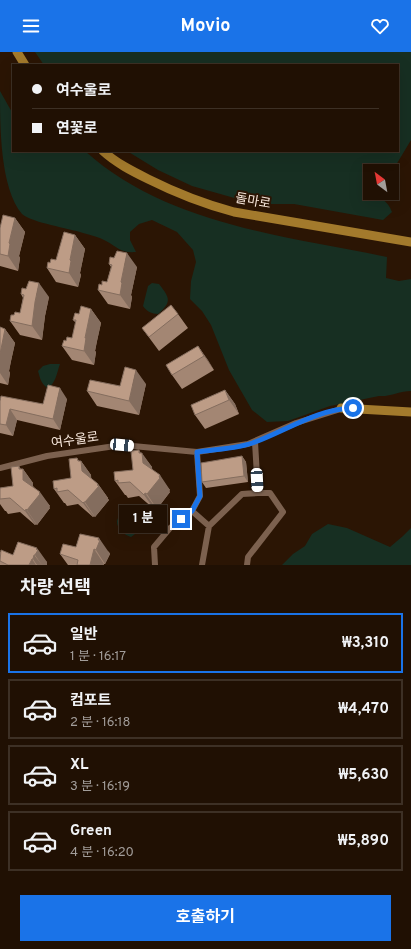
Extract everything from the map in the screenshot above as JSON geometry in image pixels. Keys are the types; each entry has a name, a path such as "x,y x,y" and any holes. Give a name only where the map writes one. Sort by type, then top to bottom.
{"main road":[{"path":"17,52 24,64"},
{"name":"돌마로","path":"104,152 133,171 184,196 212,206 234,212 411,240"},
{"path":"398,239 411,246"},
{"path":"341,408 411,412"}],"street":[{"name":"여수울로","path":"0,468 47,456 122,445 197,452 255,442 296,423 341,408 411,408"},
{"path":"255,442 258,493"},
{"path":"154,565 154,547 170,528 192,511 200,496 197,452"},
{"path":"202,565 209,526 242,494 270,493 283,512 248,557 247,565"},
{"path":"192,511 209,526"}],"green space":[{"path":"35,52 411,52 411,140 397,164 363,164 363,200 383,200 388,205 392,212 383,220 294,204 271,204 238,199 192,186 158,170 129,152 399,152 399,64 43,64"},
{"path":"0,91 12,112 12,152 86,152 117,176 152,195 189,211 228,224 308,242 387,257 386,278 399,281 411,279 411,391 330,406 288,421 267,422 252,410 229,370 211,325 202,311 190,299 191,281 196,262 193,250 177,232 152,220 139,224 130,232 130,240 136,252 126,252 97,237 42,223 22,214 9,189 5,173 0,121"},
{"path":"152,283 159,284 168,300 166,306 158,314 149,312 143,306 148,286"},
{"path":"60,364 55,380 48,388 42,383 38,371 43,366"},
{"path":"125,513 138,516 142,521 144,528 141,534 135,534 131,537 120,530 117,522 120,516"},
{"path":"328,524 347,528 390,547 411,528 411,565 282,565 293,554 305,546 312,534"}],"building":[{"path":"3,215 15,218 9,243 8,256 0,254 0,228"},
{"path":"64,232 75,235 69,273 47,268 48,262 50,263 51,259 56,260"},
{"path":"117,251 127,253 120,295 98,290 99,284 102,285 102,281 107,282 112,265 109,264 110,257 114,258"},
{"path":"29,281 39,283 32,326 10,321 11,315 14,315 15,312 20,313 24,295 21,294 22,288 26,289"},
{"path":"171,305 178,314 149,337 142,328"},
{"path":"81,306 91,309 84,351 62,346 67,337 72,338 76,320 73,320 75,313 79,314"},
{"path":"0,327 5,329 0,354"},
{"path":"198,346 204,356 172,375 166,365"},
{"path":"125,367 136,370 129,401 87,391 90,380 120,386"},
{"path":"48,385 60,388 53,419 10,409 6,425 0,424 1,396 43,404"},
{"path":"225,390 229,400 195,415 191,405"},
{"path":"139,450 139,453 142,453 143,463 160,475 160,478 147,494 145,493 144,495 130,482 118,483 118,480 115,481 114,472 133,470 131,451"},
{"path":"242,456 244,476 202,482 201,463"},
{"path":"77,458 78,461 81,461 82,471 99,486 83,503 68,490 57,492 57,488 54,489 53,481 71,478 69,459"},
{"path":"19,466 19,469 23,469 23,480 40,492 40,494 25,511 10,498 0,499 0,488 13,486 11,467"},
{"path":"80,534 99,538 98,540 100,540 96,550 94,549 90,565 77,565 78,560 60,554 63,544 76,547"},
{"path":"18,542 37,548 36,549 38,550 29,565 8,565 0,561 1,550 13,555"}],"route":[{"path":"181,519 192,511 200,496 197,452 248,444 296,423 341,408 353,408"}]}
